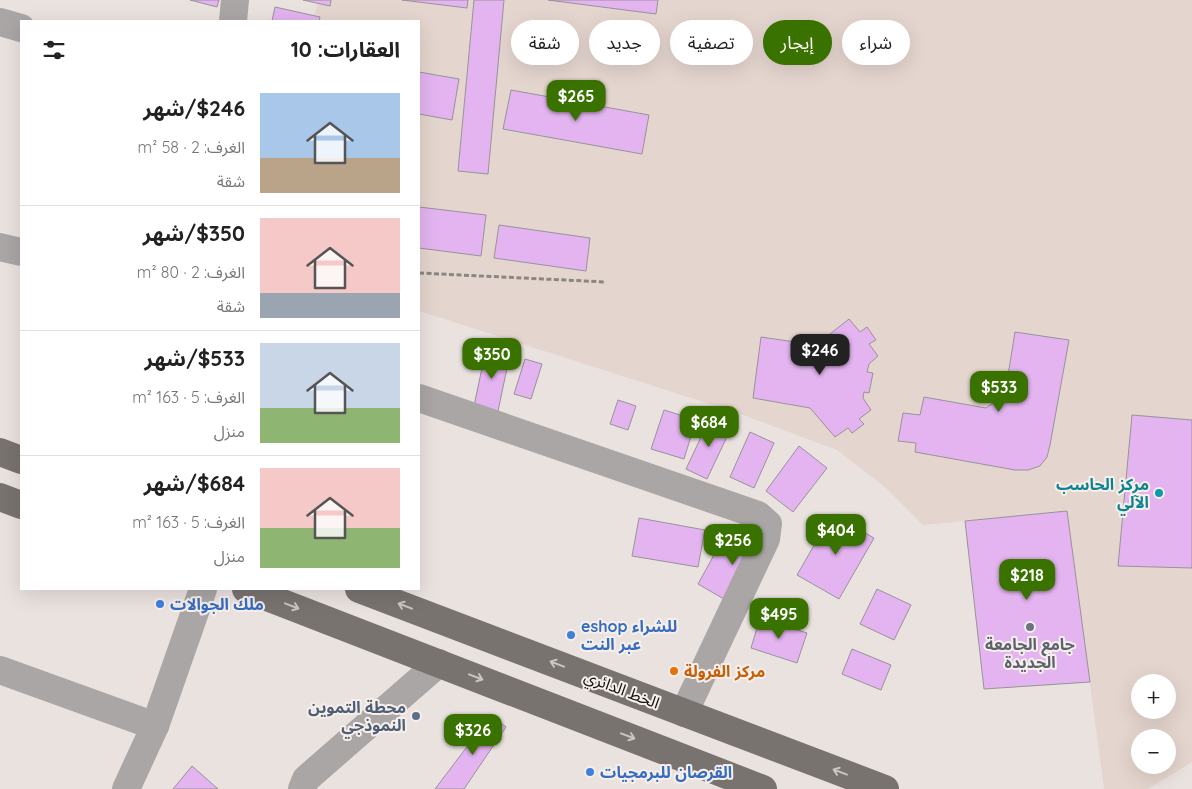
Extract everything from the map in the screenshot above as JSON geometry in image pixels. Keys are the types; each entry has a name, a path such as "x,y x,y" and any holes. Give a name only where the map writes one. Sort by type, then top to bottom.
{"main road":[{"path":"0,452 20,460"},
{"path":"0,497 20,505"},
{"path":"249,590 439,662 763,789"},
{"name":"الخط الدائري","path":"361,590 885,789"}],"street":[{"path":"233,20 235,0"},
{"path":"0,22 20,28"},
{"path":"0,247 20,252"},
{"path":"420,398 758,515 768,524 766,539 684,713"},
{"path":"126,789 155,726 203,590"},
{"path":"302,789 306,779 439,662"},
{"path":"0,670 155,726"}],"path":[{"path":"420,273 606,282"}],"shaded area":[{"path":"318,0 1192,0 1192,762 1176,772 1176,729 1131,729 1131,774 1172,774 1148,789 1104,789 1067,511 923,525 886,488 837,450 738,413 420,311 420,20 314,20"}],"building":[{"path":"190,0 219,0 217,7"},
{"path":"303,0 331,0 330,6"},
{"path":"402,0 468,0 467,8"},
{"path":"474,0 504,0 488,174 458,171"},
{"path":"548,0 658,0 656,14"},
{"path":"275,7 320,17 319,20 272,20"},
{"path":"420,72 459,79 452,120 420,114"},
{"path":"511,90 649,115 642,154 503,129"},
{"path":"420,207 486,215 481,256 420,248"},
{"path":"499,225 590,238 586,271 494,258"},
{"path":"849,319 860,332 867,327 876,340 869,344 878,356 869,364 867,372 873,373 869,393 864,392 863,398 871,410 859,419 864,424 852,433 848,428 835,437 810,408 753,398 761,337 816,345"},
{"path":"1015,332 1069,340 1050,445 1047,457 1040,466 1028,470 1015,470 915,452 916,443 898,441 903,413 920,415 924,397 986,408 1005,394"},
{"path":"486,349 510,354 498,411 474,406"},
{"path":"525,359 542,364 531,399 514,394"},
{"path":"618,400 636,406 628,430 610,424"},
{"path":"664,410 696,420 684,459 651,449"},
{"name":"مركز الحاسب الآلي","path":"1132,415 1192,420 1192,568 1118,566"},
{"path":"711,416 732,426 707,479 686,469"},
{"path":"750,432 774,443 754,488 730,477"},
{"path":"799,446 827,468 793,512 766,491"},
{"name":"جامع الجامعة الجديدة","path":"1067,511 1090,682 984,689 965,521"},
{"path":"832,514 874,538 839,599 797,575"},
{"path":"639,518 705,530 698,567 632,556"},
{"path":"730,526 768,547 736,606 698,584"},
{"path":"877,589 911,605 894,640 860,624"},
{"path":"760,618 807,633 797,663 751,648"},
{"path":"852,649 891,665 881,690 842,674"},
{"path":"491,715 506,727 464,789 435,789"},
{"path":"192,766 218,789 173,789"}],"place":[{"name":"مركز الحاسب الآلي","path":"1159,493"},
{"name":"ملك الجوالات","path":"160,604"},
{"name":"جامع الجامعة الجديدة","path":"1030,627"},
{"name":"eshop للشراء عبر النت","path":"571,635"},
{"name":"مركز الفرولة","path":"674,671"},
{"name":"محطة التموين النموذجي","path":"416,716"},
{"name":"القرصان للبرمجيات","path":"590,772"}]}
